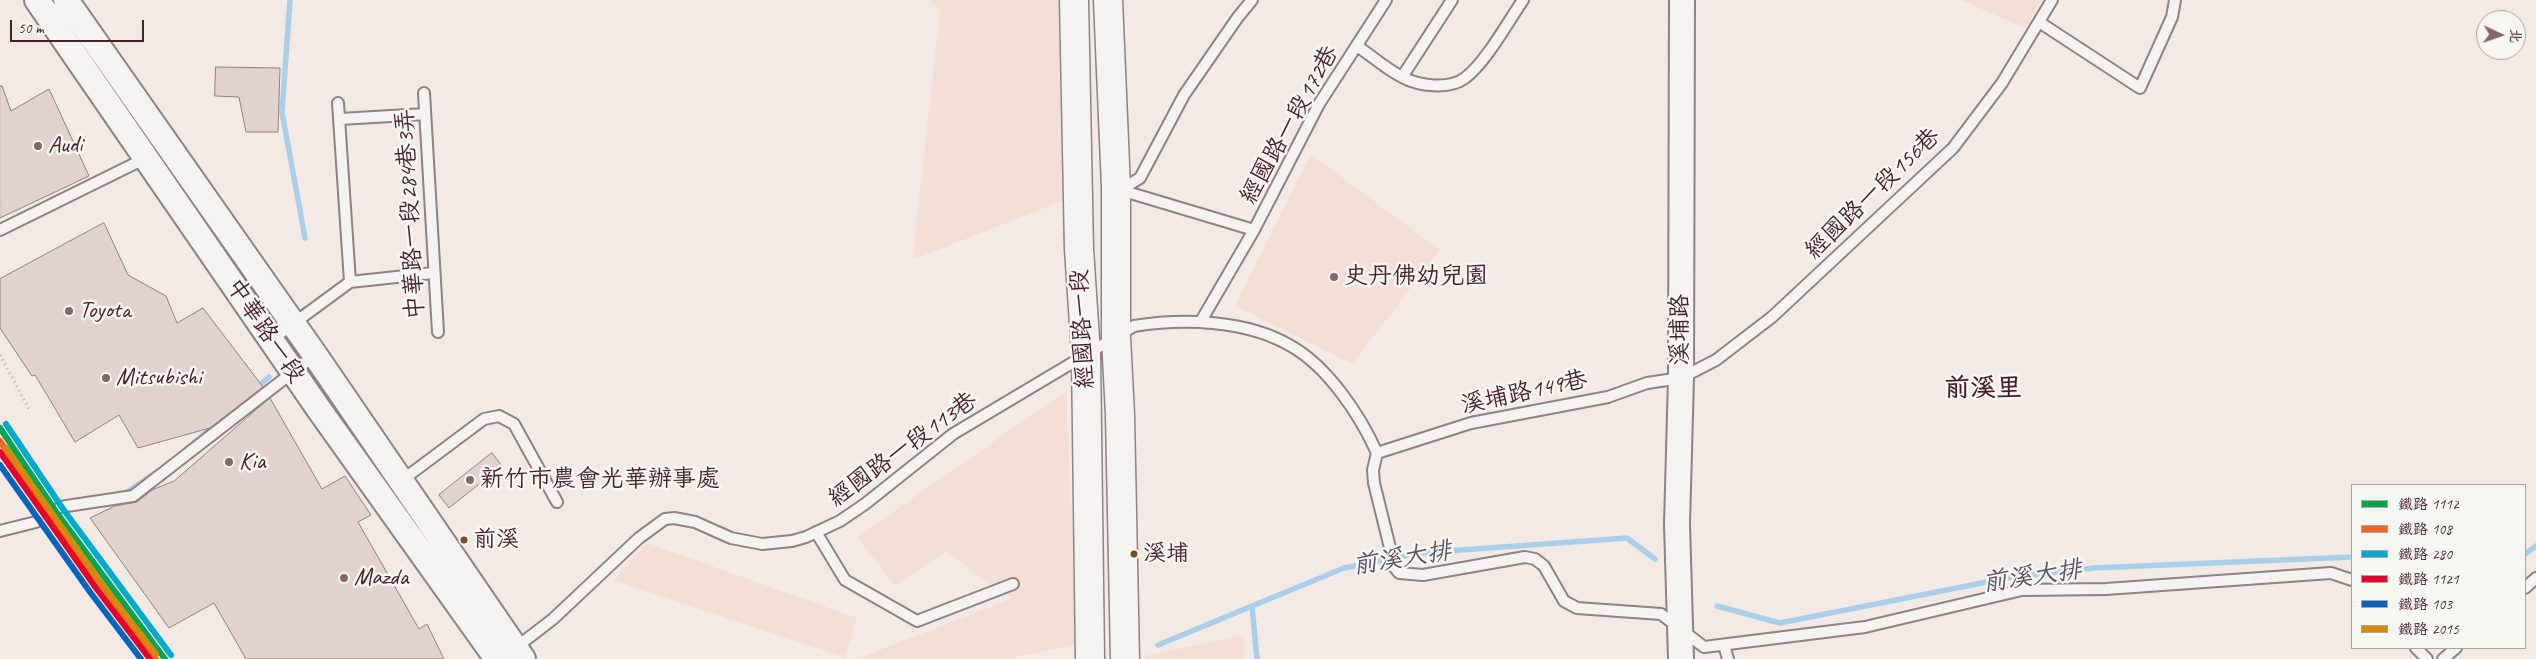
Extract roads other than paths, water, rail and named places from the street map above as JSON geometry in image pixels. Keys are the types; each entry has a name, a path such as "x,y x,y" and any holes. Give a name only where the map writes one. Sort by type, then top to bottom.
{"main road":[{"name":"經國路一段","path":"1074,0 1079,249 1086,354 1090,659"},
{"name":"經國路一段","path":"1108,0 1116,188 1116,337 1120,415 1125,659"}],"street":[{"name":"中華路一段","path":"37,0 293,372 509,656"},
{"name":"中華路一段","path":"66,0 316,355 401,481 509,656"},
{"name":"溪埔路","path":"1681,659 1677,524 1681,378 1682,0"}],"lane":[{"path":"1116,188 1127,186 1140,178 1184,96 1238,17 1252,0"},
{"path":"1357,46 1386,0"},
{"path":"1402,77 1452,0"},
{"name":"經國路一段172巷","path":"1201,321 1254,230 1320,104 1357,46 1402,77 1434,85 1448,85 1464,79 1477,66 1523,0"},
{"name":"經國路一段156巷","path":"1681,378 1716,360 1772,317 1953,148 2002,83 2052,0"},
{"path":"2038,22 2140,88 2172,17 2175,0"},
{"name":"中華路一段284巷3弄","path":"424,93 433,273 438,332"},
{"path":"338,103 350,282"},
{"path":"340,120 425,114"},
{"path":"0,230 146,158"},
{"name":"經國路一段172巷","path":"1116,188 1254,230"},
{"path":"271,340 350,282 433,273"},
{"path":"1116,337 1134,326 1168,321 1201,321 1276,338 1292,346 1331,381 1344,397 1370,437 1376,453 1373,470 1374,483 1394,568 1399,573 1423,576 1525,557 1535,559 1544,566 1564,601 1577,608 1660,614 1704,647 1865,627 2022,590 2106,588 2331,573 2351,580"},
{"name":"經國路一段113巷","path":"509,656 654,525 664,519 674,518 689,521 731,538 762,544 792,541 816,532 840,521 865,504 953,434 1116,337"},
{"path":"60,507 134,496 316,355"},
{"name":"溪埔路149巷","path":"1376,453 1471,423 1608,396 1646,383 1681,378"},
{"path":"401,481 484,418 499,416 514,424 557,502"},
{"path":"0,530 36,522"},
{"path":"816,532 845,580 917,621 1013,584"},
{"path":"2526,587 2536,578"},
{"path":"1724,645 1728,659"},
{"path":"2417,649 2428,659"},
{"path":"2443,659 2455,649"}],"waterway":[{"path":"290,0 282,112 305,238"},
{"path":"255,389 269,377"},
{"path":"185,450 224,417"},
{"path":"127,492 158,471"},
{"name":"前溪大排","path":"1158,645 1344,568 1420,553 1627,538 1655,559"},
{"name":"前溪大排","path":"2526,553 2536,546"},
{"name":"前溪大排","path":"1717,606 1780,623 2012,577 2094,568 2351,557"},
{"path":"1252,606 1257,659"}],"rail line":[{"name":"280","path":"6,424 63,509 171,655"},
{"name":"1112","path":"0,428 57,513 165,659"},
{"name":"108","path":"0,441 51,517 156,659"},
{"name":"2015","path":"6,448 102,584 156,654"},
{"name":"1121","path":"0,452 96,588 150,659"},
{"name":"103","path":"0,465 90,592 141,659"}],"place":[{"name":"Audi","path":"38,146"},
{"name":"史丹佛幼兒園","path":"1334,277"},
{"name":"Toyota","path":"69,311"},
{"name":"Mitsubishi","path":"106,378"},
{"name":"Kia","path":"229,462"},
{"name":"新竹市農會光華辦事處","path":"470,480"},
{"name":"前溪","path":"464,540"},
{"name":"溪埔","path":"1134,554"},
{"name":"Mazda","path":"344,578"}],"district":[{"name":"前溪里","path":"1983,389"}]}
